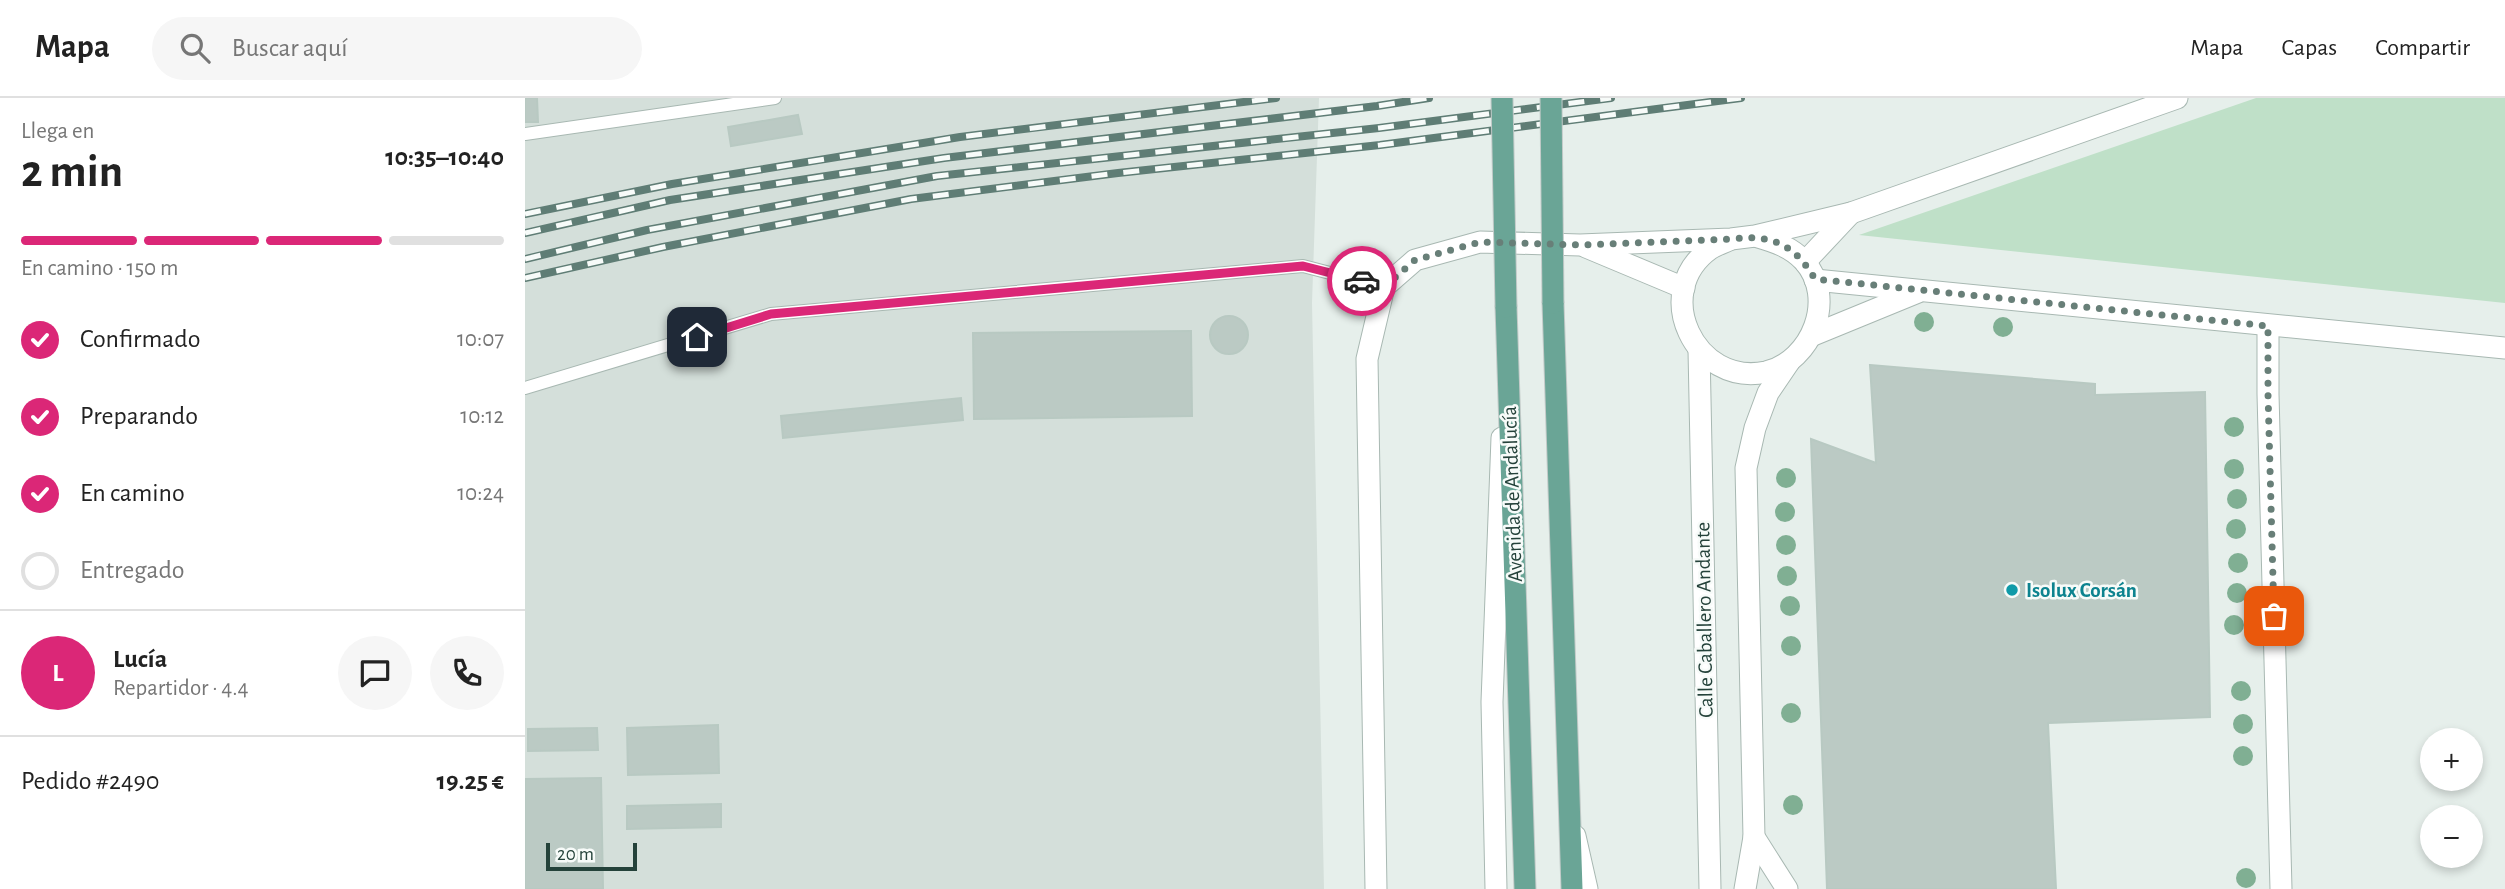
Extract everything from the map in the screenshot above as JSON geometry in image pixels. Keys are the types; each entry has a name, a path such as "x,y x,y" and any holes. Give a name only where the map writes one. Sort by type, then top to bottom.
{"main road":[{"name":"Avenida de Andalucía","path":"1502,98 1525,889"},
{"path":"1551,98 1553,303 1572,889"}],"street":[{"path":"1376,889 1367,359 1384,287 1415,260 1480,242 1580,245 1755,236 1851,213 2177,98"},
{"path":"1810,271 1851,213"},
{"path":"1745,889 1754,837 1747,468 1755,428 1768,393 1789,362 1803,350 1813,335 1820,308 1810,271 1782,244 1755,236"},
{"path":"1731,239 1710,249 1693,266 1684,288 1682,310 1687,332 1699,350 1718,366 1742,373 1766,372 1789,362"},
{"path":"1580,245 1684,288"},
{"path":"1810,271 1920,291 2505,348"},
{"path":"1813,335 1920,291"},
{"path":"1496,889 1492,702 1506,307"},
{"path":"2268,326 2281,889"},
{"name":"Calle Caballero Andante","path":"1699,350 1710,889"},
{"path":"1569,807 1587,889"},
{"path":"1754,837 1787,889"}],"lane":[{"path":"525,134 775,98"},
{"path":"525,388 771,314 1303,266 1384,287"}],"shaded area":[{"path":"525,98 1319,98 1312,303 1324,889 525,889"}],"green space":[{"path":"2256,98 2505,98 2505,303 1859,235"}],"building":[{"path":"525,98 537,98 538,122 525,122"},
{"path":"798,115 802,134 731,146 728,127"},
{"path":"1229,316 1243,321 1248,335 1243,349 1229,354 1215,349 1210,335 1215,321"},
{"path":"1191,331 1192,416 974,419 973,333"},
{"name":"Isolux Corsán","path":"1870,365 2095,384 2095,395 2205,392 2210,717 2048,723 2056,889 1827,889 1811,439 1876,463"},
{"path":"961,398 963,420 783,438 781,416"},
{"path":"718,725 719,773 628,775 627,728"},
{"path":"597,728 598,750 528,751 528,729"},
{"path":"601,778 603,889 525,889 525,779"},
{"path":"721,804 721,827 627,829 627,806"}],"railway":[{"path":"525,214 672,184 960,137 1276,98"},
{"path":"525,233 670,200 944,158 1429,98"},
{"path":"525,259 647,230 937,176 1379,128 1611,98"},
{"path":"525,278 663,247 911,199 1118,173 1380,145 1741,98"}],"way so far":[{"path":"1362,281 1384,287 1415,260 1480,242 1580,245 1755,236 1782,244 1805,262 1815,279 2268,326 2274,616"}],"place":[{"name":"Isolux Corsán","path":"2012,590"}],"route":[{"path":"697,337 771,314 1303,266 1362,281"}]}
